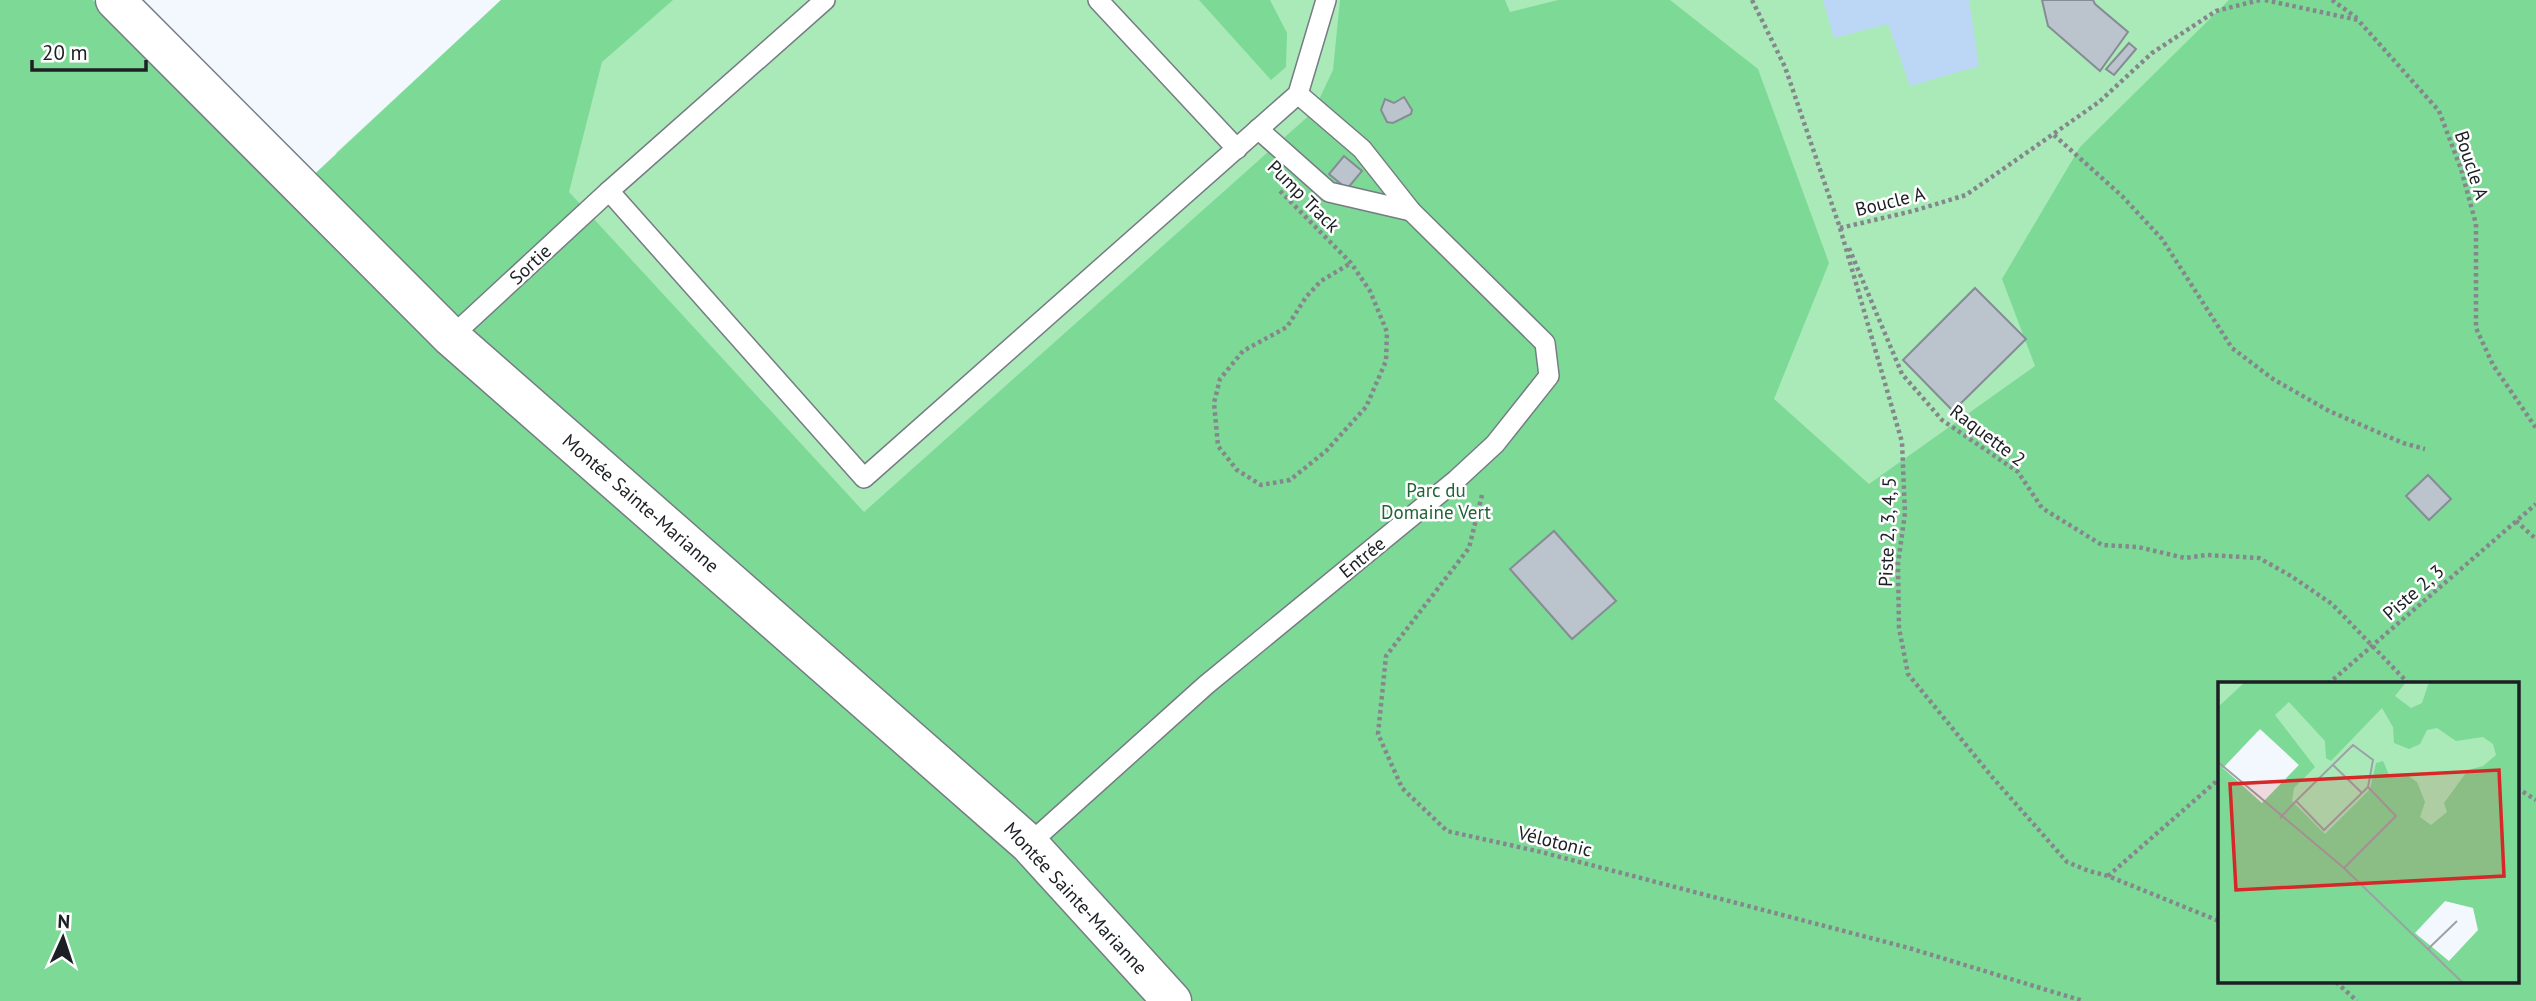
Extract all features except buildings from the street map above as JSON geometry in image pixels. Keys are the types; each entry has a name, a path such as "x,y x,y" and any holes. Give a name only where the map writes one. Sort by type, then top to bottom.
{"street":[{"name":"Montée Sainte-Marianne","path":"115,0 451,337 1029,844 1172,1001"}],"lane":[{"name":"Sortie","path":"451,337 608,191 825,0"},
{"path":"1098,0 1237,149"},
{"path":"608,191 864,478 1298,94 1326,0"},
{"name":"Entrée","path":"1029,844 1206,685 1456,480 1495,444 1549,376 1545,343 1411,211 1362,149 1298,94"},
{"path":"1258,129 1329,192 1411,211"}],"path":[{"name":"Piste 2, 3, 4, 5","path":"1752,0 1785,67 1840,228 1902,442 1905,513 1898,564 1899,628 1908,674 1993,778 2067,862 2218,921"},
{"name":"Boucle A","path":"1840,228 1966,195 2099,102 2152,53 2216,11 2260,0"},
{"path":"2265,0 2358,20"},
{"name":"Boucle A","path":"2332,0 2358,20 2439,111 2476,224 2476,328 2493,365 2536,428"},
{"path":"2054,135 2122,196 2162,239 2232,348 2273,379 2329,411 2403,443 2425,449"},
{"name":"Pump Track","path":"1237,149 1351,263 1370,291 1387,332 1386,361 1366,407 1326,451 1290,480 1262,485 1237,470 1218,446 1214,403 1220,379 1243,351 1287,327 1306,297 1321,281 1351,263"},
{"name":"Raquette 2","path":"1840,228 1902,374 1942,420 2018,472 2042,508 2102,545 2138,547 2185,558 2207,555 2259,558 2332,604 2407,682"},
{"name":"Vélotonic","path":"1495,444 1469,548 1386,656 1378,734 1402,788 1447,831 1541,852 1909,948 2083,1001"},
{"name":"Piste 2, 3","path":"2330,682 2536,503"},
{"path":"2516,521 2536,539"},
{"path":"2108,876 2218,780"},
{"path":"2518,789 2536,800"},
{"path":"2338,984 2357,1001"}],"green space":[{"name":"Parc du Domaine Vert","path":"0,0 93,0 291,196 501,0 673,0 602,62 569,192 864,512 1313,112 1333,70 1340,0 1505,0 1510,12 1558,0 1670,0 1758,69 1829,263 1774,399 1869,484 2035,366 2002,279 2080,147 2229,0 2536,0 2536,1001 0,1001"},
{"name":"Parc du Domaine Vert","path":"501,0 2536,0 2536,1001 1183,1001 336,153"},
{"path":"1199,0 1270,0 1287,33 1286,67 1271,80"}],"water":[{"path":"1823,0 1969,0 1979,66 1910,86 1888,24 1834,38"}]}
